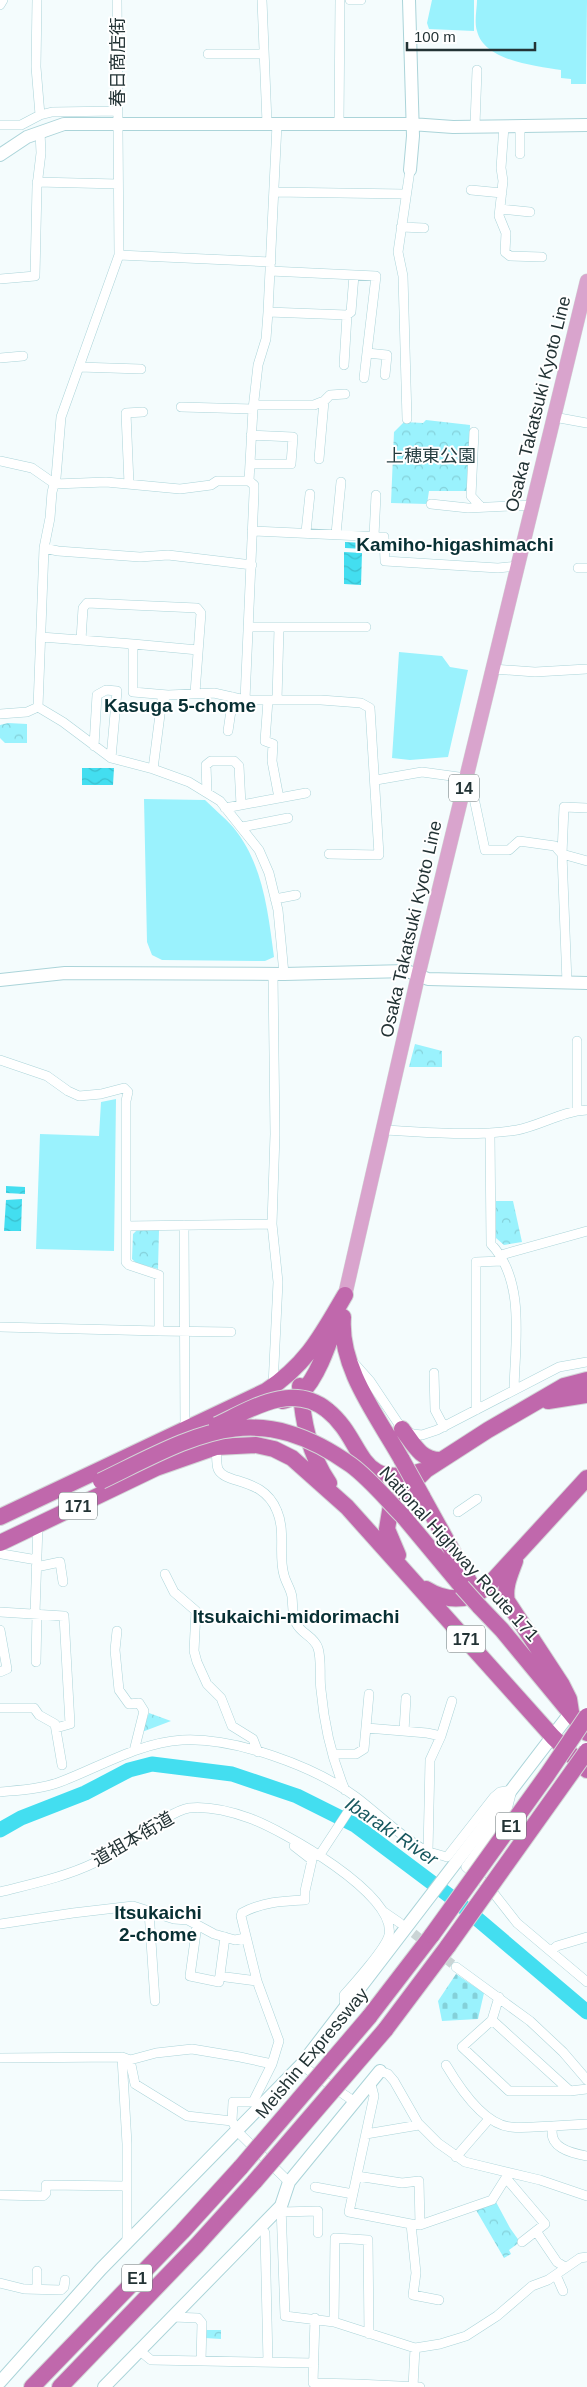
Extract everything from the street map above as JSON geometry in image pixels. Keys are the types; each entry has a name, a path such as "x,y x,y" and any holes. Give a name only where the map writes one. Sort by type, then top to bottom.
{"highway":[{"path":"345,1295 342,1328 351,1368 422,1496 466,1585"},
{"path":"186,1435 273,1387 299,1366 322,1334 345,1295"},
{"path":"156,1468 201,1442 301,1393 326,1352 345,1295"},
{"path":"299,1366 304,1421 313,1457 347,1507"},
{"path":"585,1478 487,1587 476,1596 462,1600 437,1596 412,1578 392,1544 387,1529 391,1506 426,1470 531,1404 564,1386 587,1380"},
{"path":"531,1404 587,1395"},
{"path":"0,1517 186,1435 276,1399 287,1397 305,1398 319,1403 327,1410 373,1470 387,1477 402,1478 426,1470"},
{"name":"National Highway Route 171","path":"0,1528 102,1481 186,1435 240,1427 285,1431 312,1441 352,1466 403,1516 466,1585 502,1630 579,1714 587,1733"},
{"path":"402,1429 422,1456 430,1460 440,1460"},
{"name":"171","path":"0,1551 38,1525 156,1468 216,1447 256,1444 274,1449 292,1458 347,1507 553,1737 587,1770"},
{"path":"517,1554 505,1593 507,1601 579,1714"},
{"path":"548,1775 587,1701"},
{"name":"Meishin Expressway","path":"32,2387 182,2232 241,2167 369,2017 548,1775 579,1714"},
{"name":"E1","path":"60,2387 197,2245 255,2181 384,2030 448,1946 587,1751"}],"main road":[{"name":"Osaka Takatsuki Kyoto Line","path":"345,1295 418,976 587,281"}],"street":[{"path":"0,5 3,0"},
{"path":"37,0 36,67 40,115"},
{"name":"春日商店街","path":"117,0 119,254"},
{"path":"249,481 250,435 258,365 266,339 274,192 272,123 263,54 262,0"},
{"path":"339,124 340,0"},
{"path":"350,0 361,0"},
{"path":"407,420 403,276 398,252 410,170 412,124 409,0"},
{"path":"208,54 263,54"},
{"path":"475,125 477,70"},
{"path":"0,125 21,125 40,115 52,112 118,111"},
{"path":"0,155 14,145 40,132 64,124 412,124 453,127 475,125 587,125"},
{"path":"504,126 500,216 506,233 505,252 510,256 542,257"},
{"path":"520,126 520,154"},
{"path":"0,279 35,276 37,182 41,153 40,132"},
{"path":"37,182 118,184"},
{"path":"470,190 502,193"},
{"path":"274,192 405,194"},
{"path":"500,209 530,212"},
{"path":"401,227 424,228"},
{"path":"38,707 44,548 50,518 52,492 55,484 61,417 109,276 119,254 376,276 377,297 364,378"},
{"path":"344,365 347,315 351,312 354,275"},
{"path":"268,312 347,315"},
{"path":"367,353 387,355 385,375"},
{"path":"0,358 23,356"},
{"path":"79,367 141,369"},
{"path":"180,406 254,407 314,405 324,401 330,395 345,394"},
{"path":"319,459 324,401"},
{"path":"129,484 126,413 143,412"},
{"path":"554,417 587,423"},
{"path":"474,432 471,496 480,506"},
{"path":"250,435 293,437 291,464 250,464"},
{"path":"0,461 32,468 55,484 106,482 180,488 211,485 217,481 249,481 254,485 245,700"},
{"path":"336,534 341,482"},
{"path":"306,532 310,494"},
{"path":"374,536 376,495"},
{"path":"431,504 468,508 533,505"},
{"path":"252,531 384,537 385,561 498,568 518,566"},
{"path":"44,548 58,551 140,557 168,555 252,565"},
{"path":"81,640 83,608 87,603 197,608 201,613 195,693"},
{"path":"248,627 366,627"},
{"path":"279,628 273,700 265,740 272,744 272,761 279,798"},
{"path":"41,636 198,650"},
{"path":"133,644 133,692 168,695 214,693 245,700 321,700 361,703 370,708 376,780 379,855 328,854"},
{"path":"493,669 535,672 587,669"},
{"path":"94,746 97,695 106,690 117,690 111,758"},
{"path":"153,769 162,699 168,695"},
{"path":"228,731 233,697"},
{"path":"0,714 27,712 38,707"},
{"path":"38,707 111,758 153,769 189,782 207,792 242,827 259,850 269,872 275,898 279,974 272,1224 278,1282 273,1387"},
{"path":"207,792 206,765 211,761 234,761 239,766 241,805"},
{"path":"376,780 422,772 466,778"},
{"path":"225,808 306,793"},
{"path":"462,795 474,798 485,850 509,850 519,841 555,846 562,854 587,861"},
{"path":"567,983 562,854 564,807 587,808"},
{"path":"242,827 288,818"},
{"path":"275,898 296,894"},
{"path":"0,980 65,973 279,974 408,971 428,979 587,983"},
{"path":"577,1041 577,1110"},
{"path":"0,1060 47,1076 68,1092 78,1096 101,1094 124,1088 128,1092 126,1101 126,1262 129,1266 159,1275 160,1331"},
{"path":"383,1130 490,1134 520,1129 577,1110 587,1110"},
{"path":"490,1134 491,1244 502,1258 516,1300 514,1390"},
{"path":"126,1226 272,1224"},
{"path":"184,1225 186,1435"},
{"path":"476,1410 472,1364 476,1262 502,1258 587,1231"},
{"path":"0,1327 231,1332"},
{"path":"345,1348 402,1429 413,1434 422,1435 444,1427 559,1367 587,1362"},
{"path":"434,1373 436,1410 444,1427"},
{"path":"216,1447 218,1468 221,1474 228,1478 248,1482 264,1492 274,1504 278,1514 281,1525 284,1575 290,1590 292,1612 297,1624 315,1641 319,1650 321,1696 336,1769 345,1790"},
{"path":"458,1512 477,1499"},
{"path":"36,1662 38,1525"},
{"path":"0,1551 37,1563 60,1562 63,1582"},
{"path":"165,1574 174,1592 196,1611 194,1651 207,1684 221,1698 232,1726 253,1739 258,1752"},
{"path":"0,1612 64,1616 70,1724 56,1728"},
{"path":"0,1630 7,1669 0,1672"},
{"path":"117,1631 115,1650 119,1690 129,1704 139,1703 144,1711 134,1751"},
{"path":"333,1754 356,1754 364,1748 369,1694"},
{"path":"404,1731 406,1698"},
{"path":"428,1852 428,1772 430,1760 441,1736 452,1701"},
{"path":"0,1708 34,1708 39,1715 55,1724 62,1766"},
{"path":"0,2382 235,2126 301,2065 345,2010 406,1923 456,1863 553,1737 579,1714"},
{"path":"367,1728 441,1736"},
{"path":"0,1792 26,1790 58,1782 154,1744 182,1740 240,1746 313,1773 345,1790 428,1852 456,1863 488,1886 517,1923 587,1982"},
{"path":"320,1854 356,1800"},
{"name":"道祖本街道","path":"0,1892 93,1864 121,1849 171,1815 188,1808 216,1810 248,1818 268,1826 320,1854 366,1892 384,1911 406,1923"},
{"path":"235,2126 233,2102 253,2102 272,2064 279,2042 257,1981 245,1938 242,1913 256,1905 274,1901 305,1900 305,1891 312,1860 268,1826"},
{"path":"0,1924 133,1906 174,1919 188,1920 235,1940 245,1938"},
{"path":"149,1911 155,2001"},
{"path":"345,2010 344,1996 386,1942 389,1934 384,1911"},
{"path":"197,1925 190,1976 219,1982 225,1937"},
{"path":"551,1951 557,1946 587,1937"},
{"path":"456,1967 530,2021 563,2052 587,2080"},
{"path":"226,1977 257,1981"},
{"path":"499,1997 492,2020 462,2048 509,2091 570,2091 587,2089"},
{"path":"492,2020 570,2091"},
{"path":"0,2058 126,2058 192,2049 240,2056 272,2064"},
{"path":"126,2058 135,2084 176,2111 187,2116 235,2126 289,2182"},
{"path":"126,2058 126,2244"},
{"path":"301,2065 355,2102"},
{"path":"446,2066 460,2089 489,2119 509,2128 587,2124"},
{"path":"285,2316 282,2209 289,2182 380,2071 388,2074 394,2080 419,2125 438,2144 465,2162 508,2176 540,2180 587,2196"},
{"path":"371,2084 374,2096 349,2212 416,2224 492,2200 508,2176"},
{"path":"456,2156 489,2119"},
{"path":"366,2134 419,2125"},
{"path":"554,2126 551,2134 554,2142 571,2153 587,2156"},
{"path":"357,2176 402,2183 419,2181 416,2224 416,2273 413,2295 439,2300"},
{"path":"508,2176 545,2224 522,2242"},
{"path":"0,2196 43,2196 46,2193 46,2185 126,2186"},
{"path":"315,2187 353,2194"},
{"path":"104,2387 260,2227 282,2209 318,2211 318,2233"},
{"path":"260,2227 266,2233 268,2362"},
{"path":"536,2231 557,2262 565,2266"},
{"path":"334,2322 335,2238 368,2240 369,2334"},
{"path":"267,2316 315,2318 334,2322 415,2348 466,2336 497,2316 532,2286 556,2275 580,2255"},
{"path":"37,2271 37,2289"},
{"path":"556,2275 563,2291"},
{"path":"0,2283 37,2289 61,2290 64,2287 65,2280"},
{"path":"173,2317 198,2318 202,2323 201,2361"},
{"path":"315,2318 313,2383 420,2387"},
{"path":"414,2387 415,2348"},
{"path":"140,2351 151,2360 314,2363"}],"green space":[{"path":"432,0 474,0 474,31 429,29 427,23"},
{"path":"477,0 587,0 586,84 571,84 571,79 561,78 561,70 525,64 500,55 490,49 482,41 477,31"},
{"name":"上穂東公園","path":"426,420 470,425 468,491 429,491 427,504 391,503 394,432 404,422 423,423"},
{"path":"399,652 442,656 450,667 468,670 448,757 410,760 392,758"},
{"path":"8,723 27,724 27,743 5,743 0,738 0,725"},
{"path":"144,799 205,800 233,827 243,841 258,872 263,889 274,957 265,961 162,960 152,955 147,942"},
{"path":"415,1044 442,1051 442,1067 409,1067"},
{"path":"116,1099 114,1251 36,1249 40,1134 99,1136 101,1102"},
{"path":"496,1201 513,1201 522,1242 504,1245 496,1238"},
{"path":"138,1229 159,1230 158,1269 136,1263 132,1259 133,1234"},
{"path":"149,1713 171,1721 142,1732"},
{"path":"456,1974 484,1993 478,2019 442,2021 438,2001"},
{"path":"496,2202 520,2242 509,2250 511,2254 504,2258 476,2210"},
{"path":"205,2330 221,2330 221,2339 205,2338"}],"water":[{"path":"345,542 364,543 364,549 345,548"},
{"path":"344,552 362,553 361,585 344,584"},
{"path":"82,768 114,768 113,785 82,785"},
{"path":"6,1186 25,1187 25,1194 6,1193"},
{"path":"22,1199 21,1231 4,1231 6,1200"}],"waterway":[{"name":"Ibaraki River","path":"0,1830 21,1818 85,1793 129,1770 152,1764 232,1774 297,1796 355,1825 455,1900 587,2012"}],"tunnel":[{"path":"403,1925 456,1967"}],"district":[{"name":"Kamiho-higashimachi","path":"455,544"},
{"name":"Kasuga 5-chome","path":"180,705"},
{"name":"Itsukaichi-midorimachi","path":"296,1616"},
{"name":"Itsukaichi 2-chome","path":"158,1923"}]}
